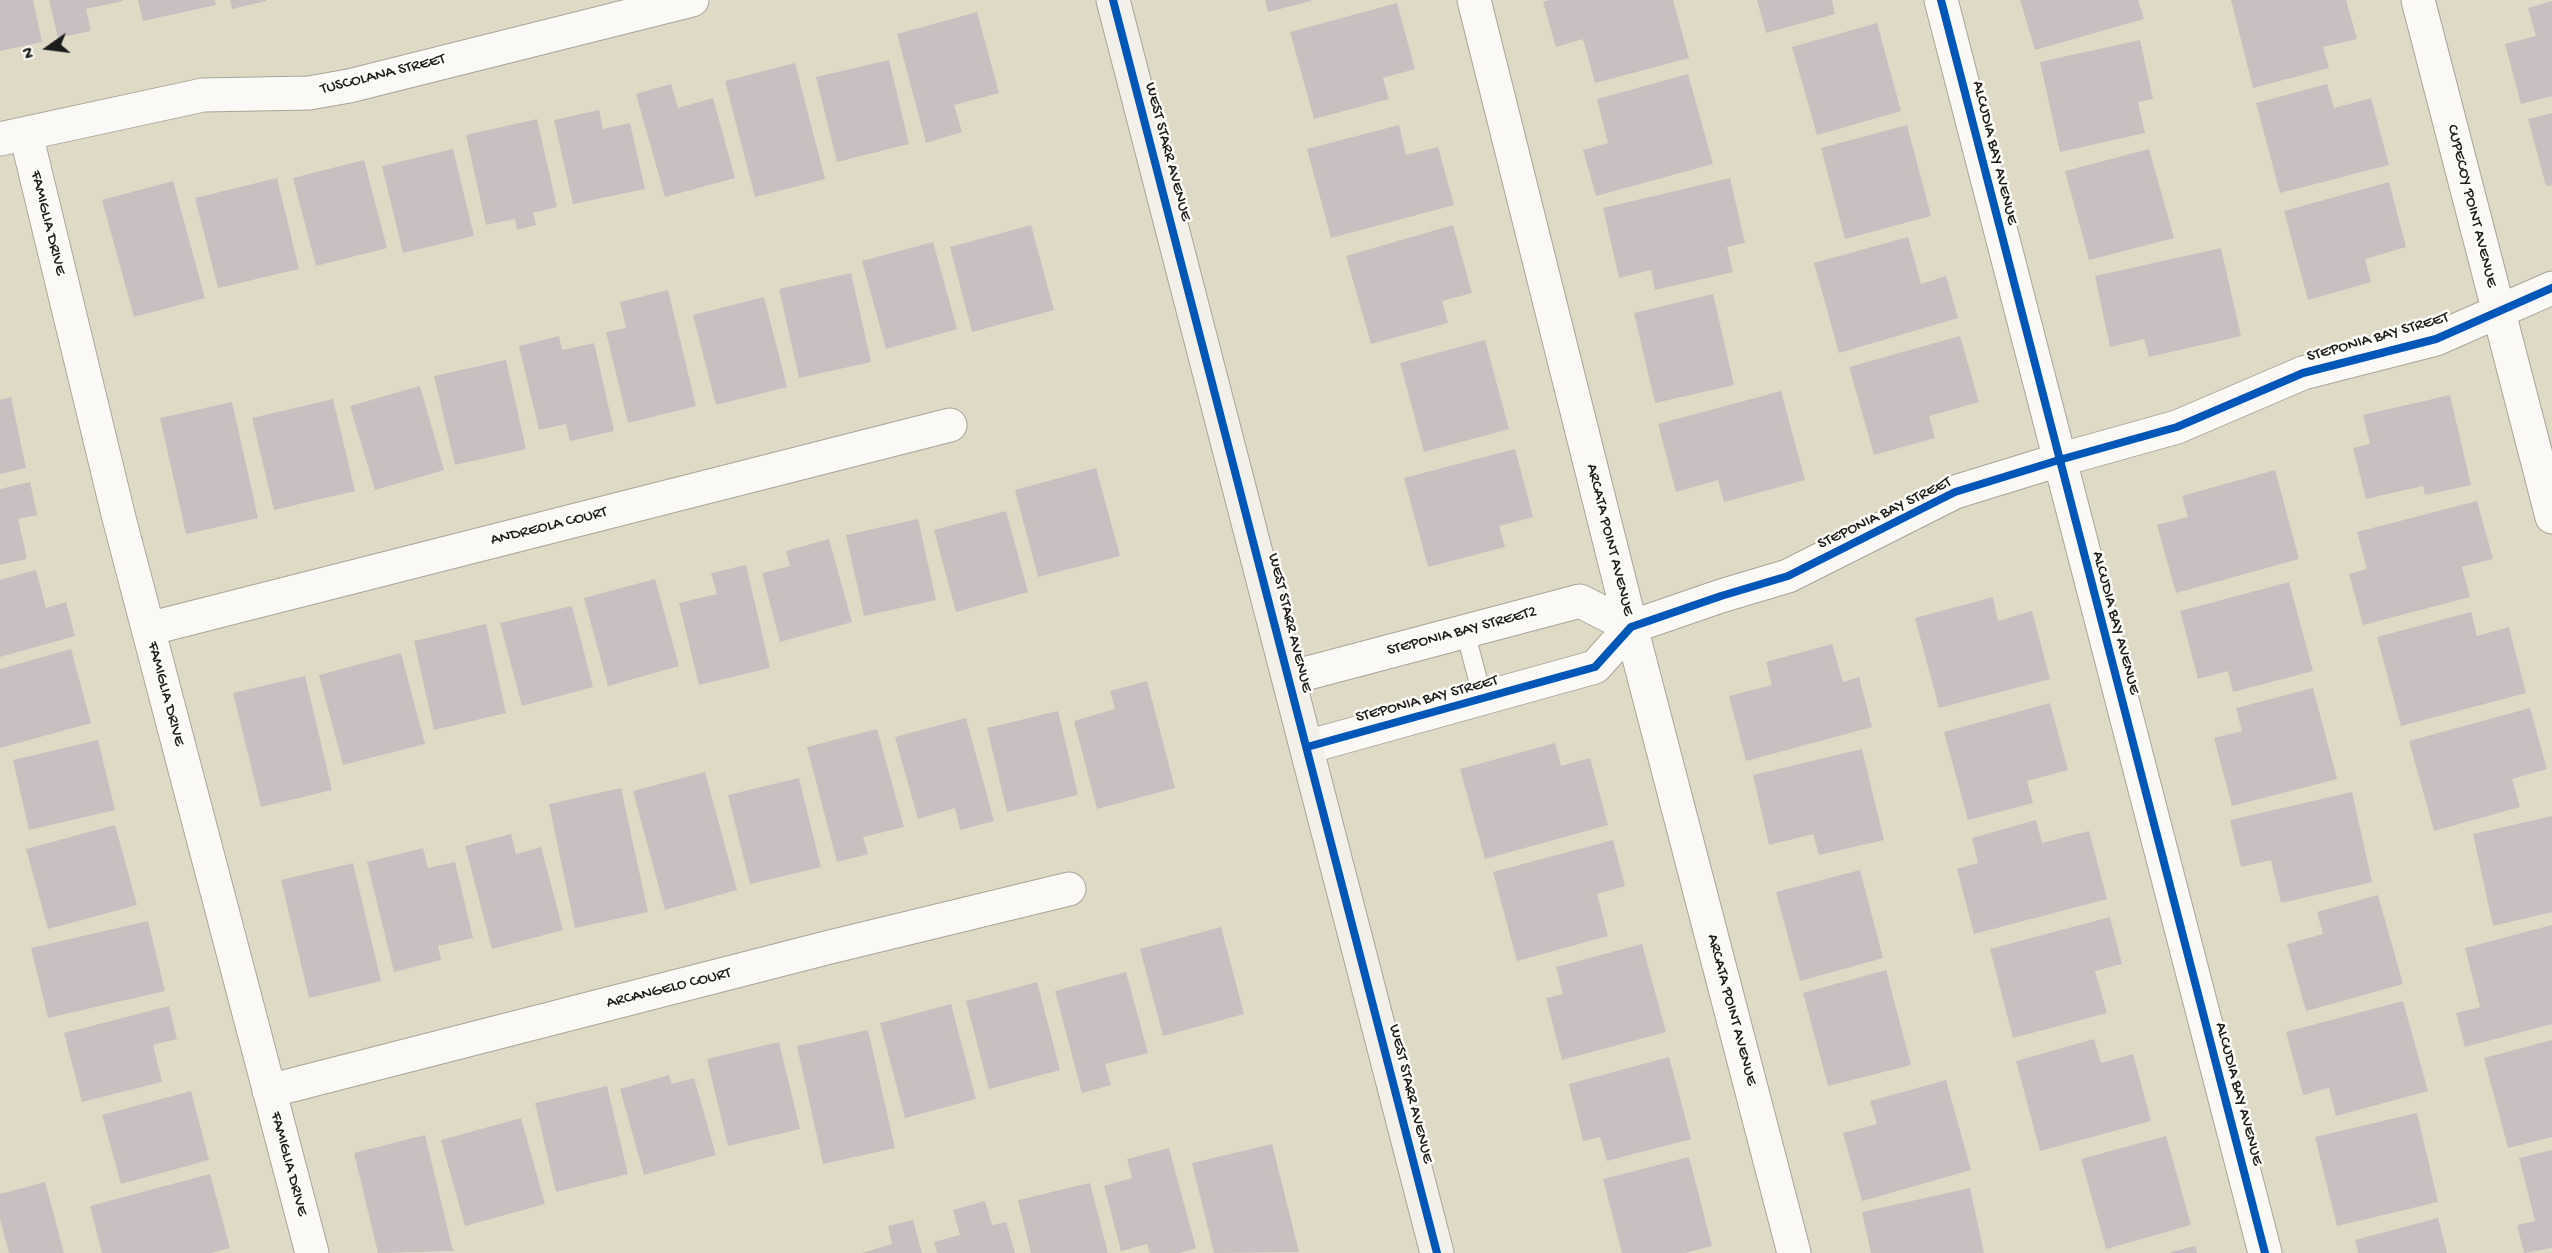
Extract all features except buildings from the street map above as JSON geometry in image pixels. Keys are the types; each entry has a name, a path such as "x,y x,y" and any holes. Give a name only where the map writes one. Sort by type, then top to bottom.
{"main road":[{"name":"WEST STARR AVENUE","path":"1113,0 1437,1253"}],"street":[{"name":"TUSCOLANA STREET","path":"13,136 203,95 309,93 349,86 692,0"},
{"name":"ARCATA POINT AVENUE","path":"1474,0 1631,627 1794,1253"},
{"name":"ALCUDIA BAY AVENUE","path":"1941,0 2265,1253"},
{"name":"CUPECOY POINT AVENUE","path":"2418,0 2552,517"},
{"name":"FAMIGLIA DRIVE","path":"13,136 119,518 312,1253"},
{"name":"STEPONIA BAY STREET","path":"1307,747 1595,667 1631,627 1788,576 1955,492 2059,460 2177,428 2303,373 2436,339 2552,288"},
{"name":"ANDREOLA COURT","path":"148,630 951,425"},
{"name":"STEPONIA BAY STREET2","path":"1289,678 1580,601 1631,627"},
{"name":"ARCANGELO COURT","path":"269,1091 818,950 1069,889"}],"lane":[{"path":"1465,631 1483,699"}],"cycle path":[{"path":"1113,0 1437,1253"},
{"path":"1941,0 2265,1253"},
{"path":"1307,747 1595,667 1631,627 1788,576 1955,492 2177,427 2303,373 2436,339 2552,288"}]}
